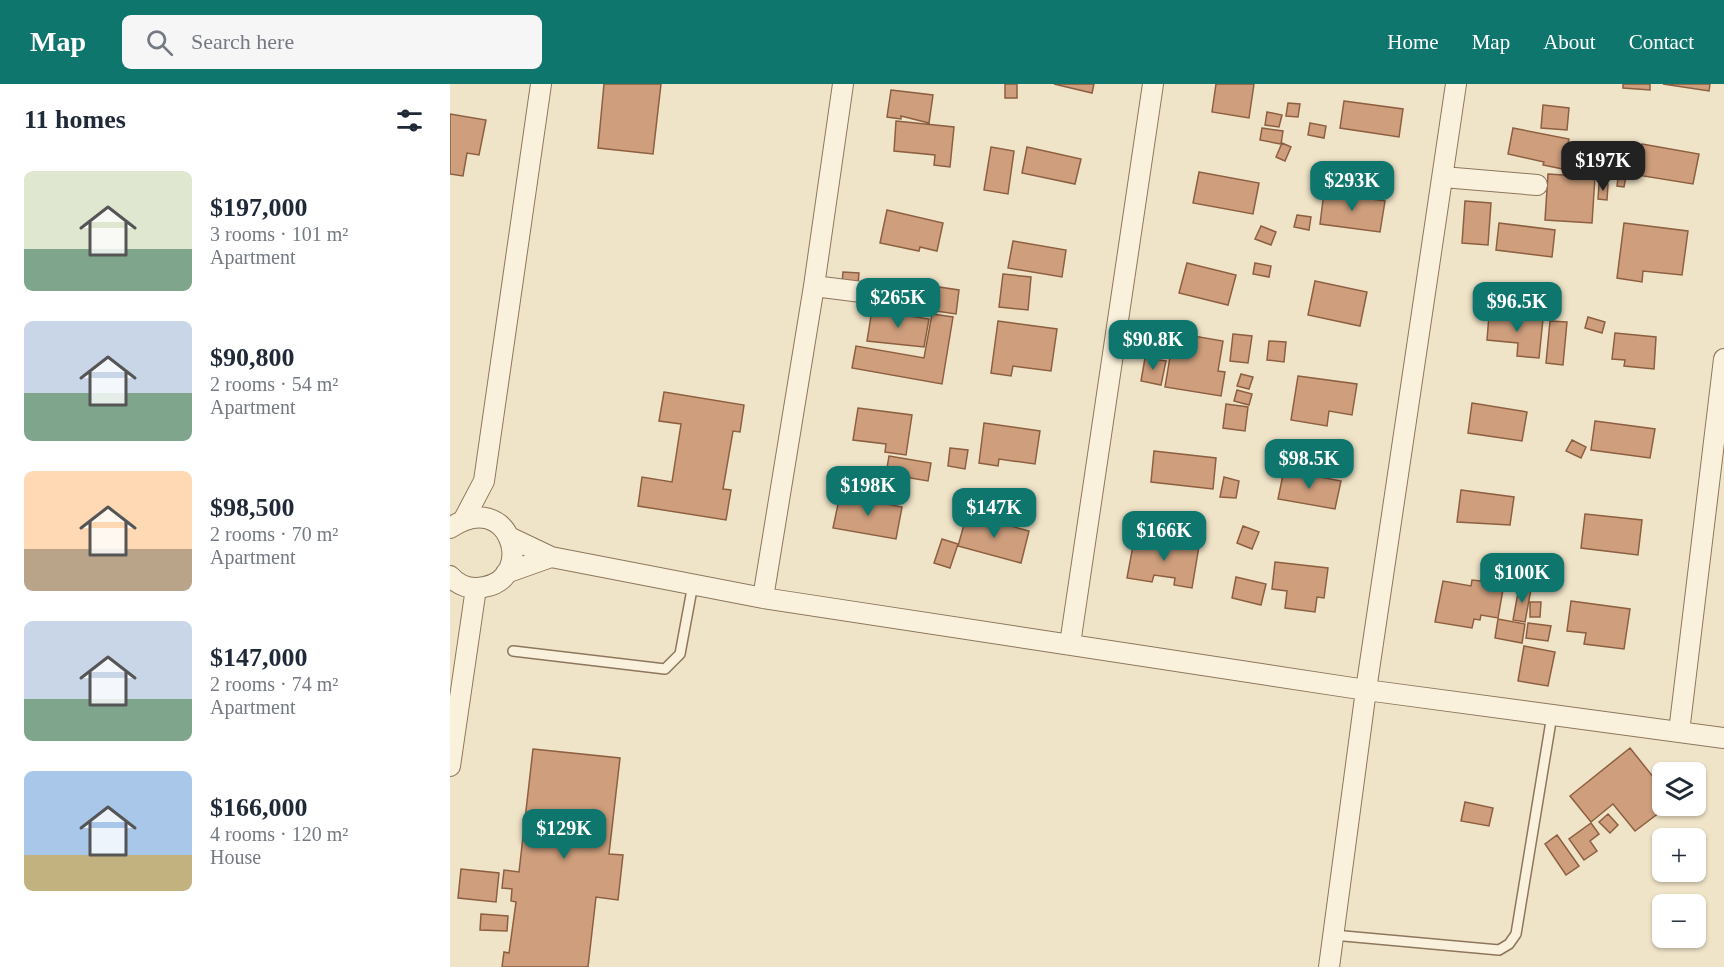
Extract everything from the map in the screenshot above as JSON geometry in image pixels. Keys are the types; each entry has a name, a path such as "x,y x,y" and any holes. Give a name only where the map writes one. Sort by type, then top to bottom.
{"street":[{"path":"457,524 484,481 541,84"},
{"path":"763,598 814,286 843,84"},
{"path":"1070,645 1153,84"},
{"path":"1329,967 1366,690 1456,84"},
{"path":"1443,177 1537,185"},
{"path":"814,286 893,296"},
{"path":"1679,732 1724,359"},
{"path":"450,576 465,587 476,588 498,582 506,573 513,556 484,481"},
{"path":"457,524 489,518 504,531 551,557 763,598 1366,690 1724,738"},
{"path":"506,573 551,557"},
{"path":"450,766 476,588"}],"lane":[{"path":"513,651 665,669 680,654 693,584"},
{"path":"1333,935 1499,950 1509,944 1516,934 1552,715"}],"building":[{"path":"604,84 661,84 653,154 598,148"},
{"path":"1005,84 1017,84 1017,98 1005,98"},
{"path":"1054,84 1094,84 1092,93"},
{"path":"1216,84 1254,84 1249,118 1212,112"},
{"path":"1623,84 1650,84 1650,90 1623,88"},
{"path":"1663,84 1710,84 1709,91"},
{"path":"891,90 933,95 929,123 901,116 901,119 887,117"},
{"path":"1344,101 1403,109 1399,137 1340,128"},
{"path":"1288,103 1300,104 1298,117 1286,116"},
{"path":"1543,105 1569,108 1567,130 1541,128"},
{"path":"1267,112 1282,115 1279,127 1265,125"},
{"path":"450,114 486,120 479,155 467,153 463,176 450,174"},
{"path":"896,121 954,127 950,167 934,165 935,155 894,151"},
{"path":"1310,123 1326,126 1324,138 1308,135"},
{"path":"1262,128 1283,131 1281,144 1260,140"},
{"path":"1513,128 1569,139 1563,169 1508,154"},
{"path":"1282,143 1291,147 1285,161 1276,157"},
{"path":"1642,144 1699,154 1693,184 1637,175"},
{"path":"991,147 1014,151 1008,194 984,190"},
{"path":"1027,147 1081,159 1075,184 1022,173"},
{"path":"1619,170 1627,171 1624,187 1617,186"},
{"path":"1199,172 1259,183 1253,214 1193,203"},
{"path":"1548,174 1595,177 1592,223 1545,220"},
{"path":"1599,184 1608,184 1607,200 1598,199"},
{"path":"1324,192 1385,201 1380,232 1320,224"},
{"path":"1465,201 1491,203 1488,245 1462,243"},
{"path":"887,210 943,223 937,251 920,247 919,251 880,243"},
{"path":"1297,215 1311,217 1309,230 1294,227"},
{"path":"1499,223 1555,230 1552,257 1496,250"},
{"path":"1624,223 1688,231 1682,275 1643,271 1642,282 1617,278"},
{"path":"1261,226 1276,232 1271,245 1255,239"},
{"path":"1013,241 1066,250 1062,277 1008,268"},
{"path":"1187,263 1236,275 1228,305 1179,293"},
{"path":"1255,263 1271,266 1269,277 1253,274"},
{"path":"843,272 859,273 858,284 842,283"},
{"path":"1003,274 1031,277 1028,310 999,307"},
{"path":"1315,281 1367,292 1360,326 1308,315"},
{"path":"912,283 959,290 956,314 909,307"},
{"path":"872,310 929,319 924,347 867,341"},
{"path":"932,314 953,317 942,384 852,368 856,346 924,358"},
{"path":"1489,315 1543,319 1539,358 1517,356 1518,343 1487,340"},
{"path":"1588,317 1605,322 1602,333 1585,328"},
{"path":"998,321 1057,329 1051,371 1013,366 1011,376 991,373"},
{"path":"1550,321 1567,322 1563,365 1546,363"},
{"path":"1153,329 1223,341 1218,371 1225,372 1221,396 1165,387 1170,357 1149,354"},
{"path":"1615,333 1656,337 1654,369 1624,366 1625,360 1612,359"},
{"path":"1233,334 1252,336 1248,363 1230,361"},
{"path":"1269,341 1286,342 1284,362 1267,360"},
{"path":"1145,358 1166,361 1161,385 1141,381"},
{"path":"1241,374 1253,377 1249,389 1237,386"},
{"path":"1298,376 1357,384 1352,415 1329,411 1327,426 1291,420"},
{"path":"1237,390 1252,394 1249,405 1234,401"},
{"path":"664,392 744,405 740,432 733,431 723,489 731,490 726,520 638,506 642,477 672,482 681,424 659,421"},
{"path":"1472,403 1527,412 1522,441 1468,433"},
{"path":"1226,404 1248,407 1245,431 1223,428"},
{"path":"858,408 912,415 906,455 885,452 886,444 853,440"},
{"path":"1595,421 1655,429 1650,458 1591,450"},
{"path":"984,423 1040,431 1035,464 999,459 998,466 979,463"},
{"path":"1572,440 1586,447 1581,458 1566,451"},
{"path":"950,448 968,450 965,469 948,466"},
{"path":"1154,451 1216,458 1213,489 1151,482"},
{"path":"889,456 931,463 928,481 886,474"},
{"path":"1284,470 1341,481 1335,509 1278,499"},
{"path":"1224,477 1239,481 1236,498 1220,497"},
{"path":"1461,490 1514,497 1510,525 1457,522"},
{"path":"840,495 902,507 896,539 833,528"},
{"path":"967,514 1029,531 1021,563 958,546"},
{"path":"1585,514 1642,520 1638,555 1581,548"},
{"path":"1243,526 1259,532 1252,549 1237,543"},
{"path":"942,539 958,544 950,568 934,563"},
{"path":"1134,540 1177,547 1178,542 1199,546 1192,588 1174,585 1175,578 1154,575 1152,582 1127,578"},
{"path":"1275,562 1328,568 1324,598 1317,597 1315,612 1285,608 1287,591 1272,589"},
{"path":"1483,570 1500,573 1498,583 1504,584 1498,618 1481,615 1480,620 1474,619 1472,628 1435,622 1443,581 1471,586 1472,580 1481,581"},
{"path":"1236,577 1266,584 1261,605 1232,598"},
{"path":"1519,587 1531,589 1525,622 1513,620"},
{"path":"1571,601 1630,609 1624,649 1584,644 1586,633 1567,631"},
{"path":"1530,602 1541,602 1540,617 1530,617"},
{"path":"1498,619 1525,624 1522,643 1495,638"},
{"path":"1528,623 1551,626 1548,641 1526,638"},
{"path":"1524,646 1555,652 1548,686 1518,681"},
{"path":"1630,748 1652,776 1652,816 1655,816 1635,831 1613,804 1591,822 1570,796"},
{"path":"533,749 620,758 609,854 623,855 618,900 596,897 588,967 502,967 504,952 509,953 516,902 511,901 512,889 502,888 504,870 519,872"},
{"path":"1465,802 1493,808 1489,826 1461,821"},
{"path":"1608,814 1618,825 1610,833 1599,822"},
{"path":"1591,823 1599,834 1590,841 1597,851 1584,860 1569,839"},
{"path":"1557,835 1579,866 1566,875 1545,844"},
{"path":"461,869 499,873 496,902 458,898"},
{"path":"481,914 508,916 507,931 480,930"}]}
